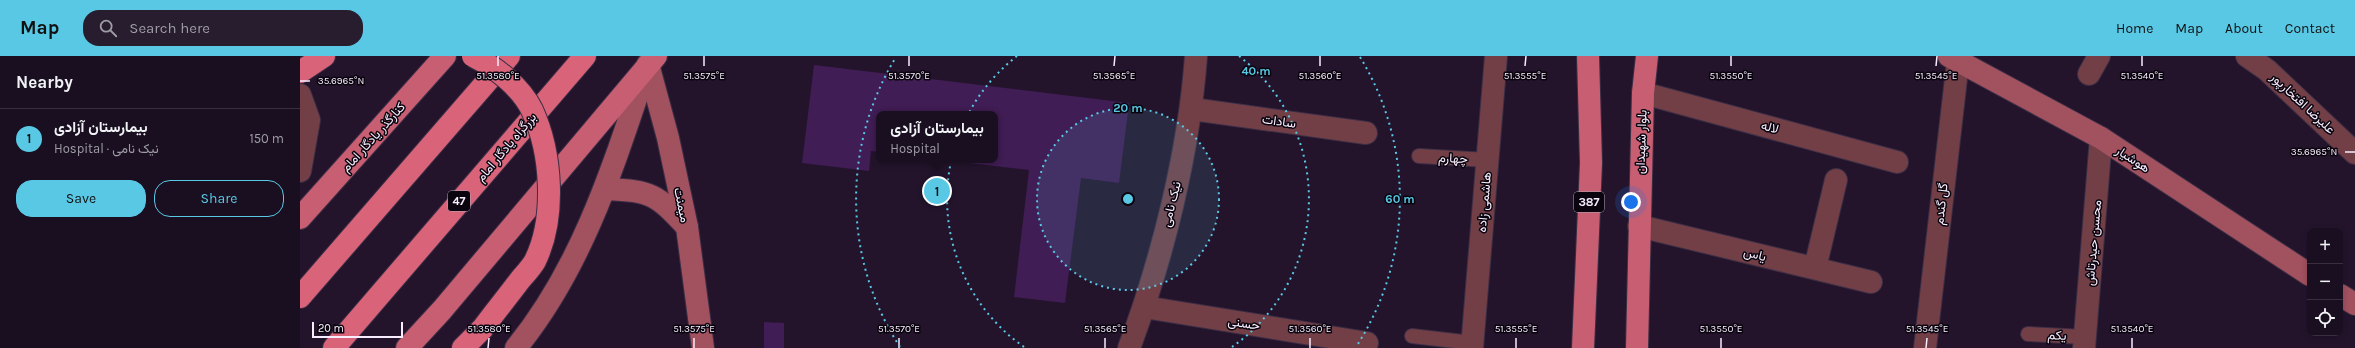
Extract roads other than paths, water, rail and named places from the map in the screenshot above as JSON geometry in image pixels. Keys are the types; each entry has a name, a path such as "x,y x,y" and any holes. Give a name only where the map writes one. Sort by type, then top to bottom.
{"highway":[{"path":"300,72 324,56"},
{"path":"463,348 483,328 535,261 547,220 550,186 544,143 532,109 515,88 491,65 473,56"},
{"path":"300,297 509,56"},
{"name":"بزرگراه یادگار امام","path":"334,348 585,56"}],"main road":[{"name":"کنارگذر یادگار امام","path":"300,218 445,56"},
{"name":"387","path":"1583,348 1591,163 1588,56"},
{"name":"بلوار شهیدان","path":"1636,348 1643,93 1647,56"},
{"name":"هوشیار","path":"1953,58 2101,138 2307,273"},
{"path":"516,348 533,327 564,277 606,189 652,60"},
{"path":"407,348 442,310 652,60"},
{"name":"میمنت","path":"652,60 687,227 703,348"},
{"path":"606,189 631,190 661,200 687,227"},
{"path":"2343,297 2355,304"}],"street":[{"name":"نیک نامی","path":"1129,348 1144,307 1173,197 1192,109 1196,56"},
{"name":"هاشمی زاده","path":"1472,346 1496,56"},
{"name":"علیرضا افتخارپور","path":"2248,56 2267,70 2355,153"},
{"name":"گل گندم","path":"1925,348 1953,58"},
{"name":"لاله","path":"1643,93 1897,162"},
{"path":"300,95 309,120 300,171"},
{"name":"سادات","path":"1192,109 1366,133"},
{"name":"محسن حیدرتاش","path":"2085,342 2101,138"},
{"path":"1815,268 1836,180"},
{"name":"یاس","path":"1639,226 1871,282"},
{"name":"حسنی","path":"1144,307 1366,343"}],"lane":[{"name":"چهارم","path":"1419,156 1488,160"},
{"name":"یکم","path":"2028,334 2085,342"},
{"path":"1412,336 1472,346"}],"place":[{"name":"بیمارستان آزادی","path":"937,191"}]}
